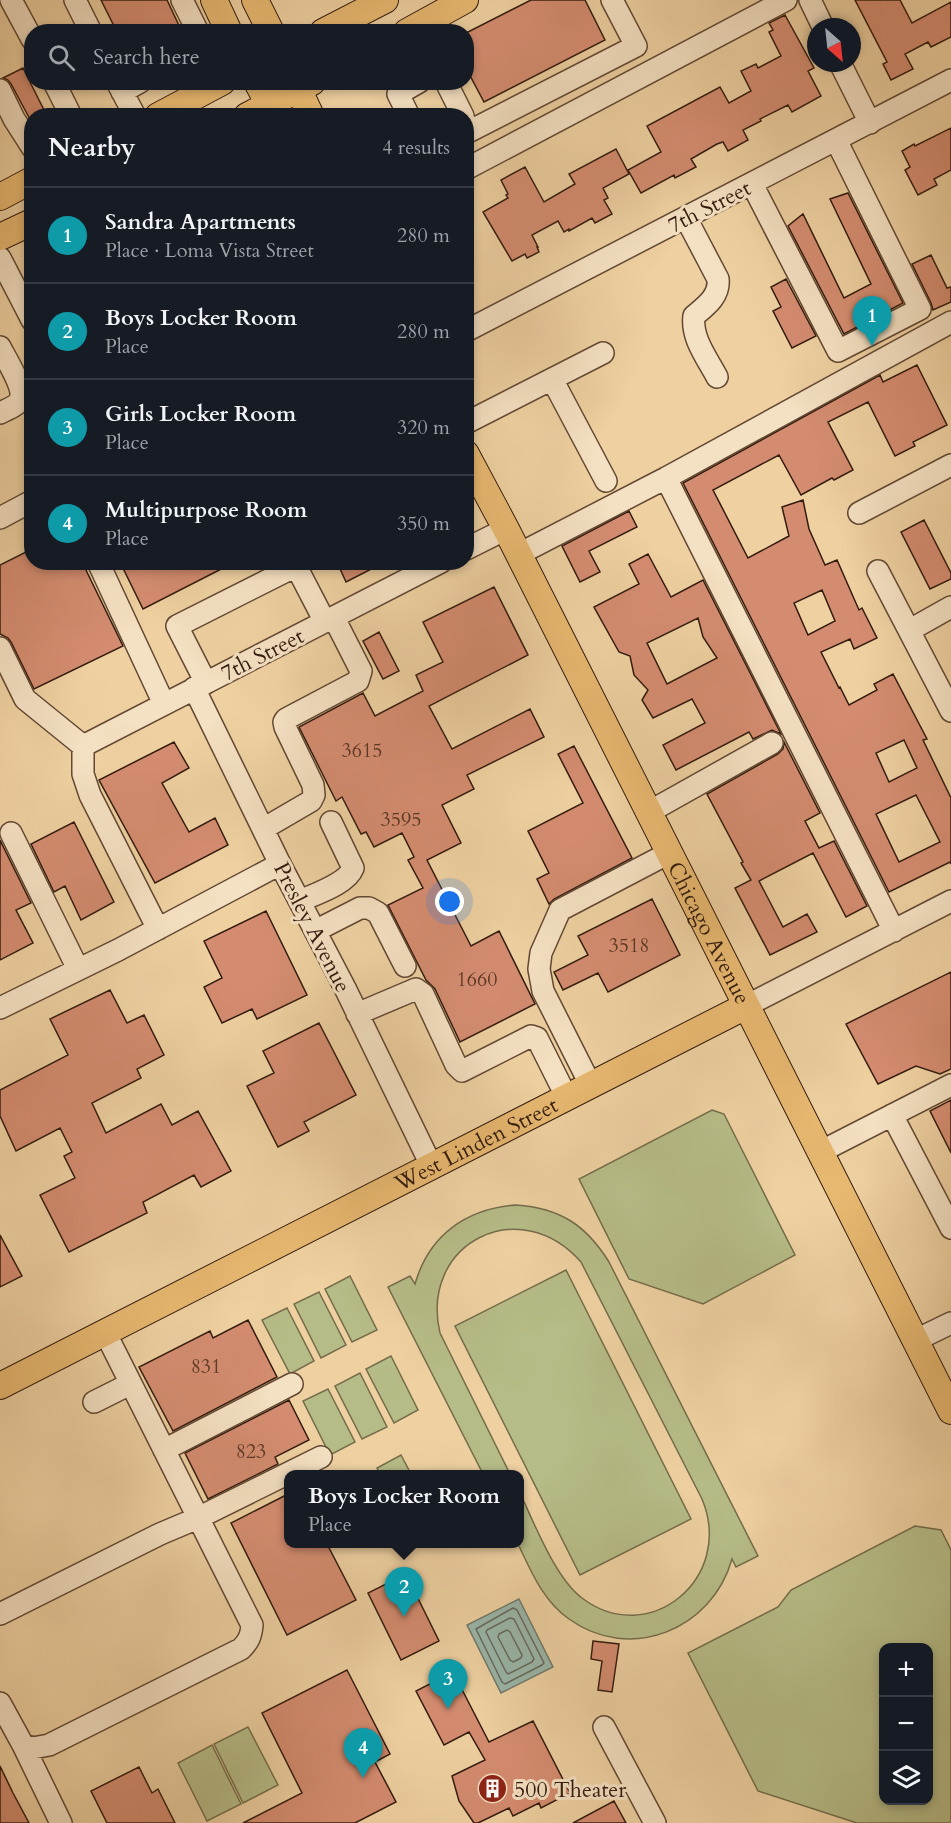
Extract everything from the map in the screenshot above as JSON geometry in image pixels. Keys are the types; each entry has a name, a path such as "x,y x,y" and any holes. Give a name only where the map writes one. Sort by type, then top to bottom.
{"main road":[{"path":"214,0 226,24"},
{"path":"255,0 267,24"},
{"path":"338,24 385,0"},
{"path":"424,24 465,0"},
{"path":"173,108 207,90"},
{"path":"262,104 291,90"},
{"path":"303,90 309,108"},
{"path":"2,191 24,183"},
{"path":"0,237 24,226"},
{"name":"Chicago Avenue","path":"474,469 951,1411"},
{"name":"West Linden Street","path":"0,1386 746,1006"}],"street":[{"path":"11,0 24,24"},
{"path":"75,0 87,24"},
{"path":"182,0 194,24"},
{"path":"474,122 636,46 612,0"},
{"path":"474,165 786,0"},
{"path":"810,0 819,18"},
{"path":"844,72 870,123"},
{"name":"7th Street","path":"474,327 951,80"},
{"path":"0,90 24,135"},
{"path":"58,90 67,108"},
{"path":"128,90 133,108"},
{"path":"405,90 398,94 405,108"},
{"path":"450,90 458,108"},
{"path":"752,184 838,351 920,309 836,140"},
{"path":"686,218 719,286 708,305 694,316 693,326 696,337 717,377"},
{"path":"0,258 24,304"},
{"path":"519,554 666,478 951,322"},
{"path":"0,347 21,389 20,399 16,404 0,413"},
{"path":"474,419 603,353"},
{"path":"552,379 606,481"},
{"path":"859,513 951,465"},
{"path":"666,478 894,931"},
{"path":"0,518 24,505"},
{"path":"474,545 506,529"},
{"path":"102,570 164,704"},
{"name":"Presley Avenue","path":"288,570 177,626 200,685 263,829 432,1167"},
{"name":"Presley Avenue","path":"298,570 329,620"},
{"name":"7th Street","path":"83,746 426,570"},
{"path":"878,571 951,711"},
{"path":"910,630 951,607"},
{"path":"263,829 311,801 314,795 313,785 284,722 358,681 361,677 361,670 329,620"},
{"path":"0,648 25,699 83,746 82,774 90,795 158,929"},
{"path":"649,812 772,743"},
{"path":"300,901 342,881 353,868 331,822"},
{"path":"11,833 78,969"},
{"path":"591,1086 543,991 539,969 541,953 560,910 669,853"},
{"path":"0,1008 158,929 280,864"},
{"name":"West Linden Street","path":"746,1006 951,901"},
{"path":"315,931 360,908 369,908 378,914 405,966"},
{"path":"357,1014 416,989 423,994 456,1065 462,1071 531,1036 537,1038 567,1098"},
{"path":"820,1152 951,1085"},
{"path":"892,1115 951,1228"},
{"path":"916,1340 951,1323"},
{"path":"22,1744 33,1748 49,1745 241,1649 252,1635 252,1625 105,1332"},
{"path":"94,1402 130,1384"},
{"path":"164,1450 292,1384"},
{"path":"295,1470 321,1457"},
{"path":"0,1614 284,1475"},
{"path":"0,1702 61,1823"},
{"path":"604,1726 655,1823"}],"green space":[{"path":"712,1110 724,1114 795,1255 703,1304 629,1279 579,1179"},
{"path":"516,1205 546,1210 559,1215 581,1228 600,1249 609,1262 758,1556 736,1567 732,1559 722,1584 707,1605 688,1621 666,1632 642,1638 617,1638 593,1632 569,1619 545,1594 520,1548 524,1548 524,1502 546,1550 572,1589 582,1598 608,1612 634,1615 658,1610 680,1597 696,1578 707,1555 709,1528 702,1499 581,1262 557,1241 530,1231 504,1230 480,1238 459,1253 445,1274 438,1301 440,1333 508,1470 481,1470 388,1287 410,1276 415,1284 430,1252 452,1228 481,1212"},
{"path":"566,1270 691,1519 580,1575 455,1326"},
{"path":"350,1276 377,1330 352,1342 325,1289"},
{"path":"319,1292 346,1345 321,1358 294,1304"},
{"path":"287,1308 314,1361 290,1374 262,1320"},
{"path":"391,1356 418,1410 394,1423 366,1369"},
{"path":"360,1373 387,1427 362,1439 335,1386"},
{"path":"328,1389 355,1442 330,1455 303,1401"},
{"path":"401,1455 409,1470 378,1470 377,1468"},
{"path":"915,1526 941,1530 951,1550 951,1823 857,1823 758,1791 688,1653 778,1607 791,1590"},
{"path":"248,1727 278,1785 243,1803 214,1744"},
{"path":"212,1745 241,1804 207,1821 178,1763"}],"water":[{"path":"519,1599 553,1667 501,1693 467,1625"}],"building":[{"path":"101,0 167,0 178,24 113,24"},
{"path":"531,0 585,0 605,40 484,102 474,83 474,29"},
{"path":"855,0 900,0 912,23 951,2 951,37 931,47 928,42 905,54 913,69 891,80 883,64 887,62"},
{"path":"785,15 807,55 807,72 821,96 792,112 788,105 760,119 761,121 743,130 748,140 728,151 723,142 717,144 691,159 696,167 675,178 674,175 641,193 628,170 661,152 647,126 720,87 729,103 751,91 741,71 756,64 758,68 781,56 769,32 773,30 769,23"},
{"path":"23,68 24,90 34,90 43,108 24,108 11,84 3,78"},
{"path":"951,128 951,170 934,179 937,185 918,195 905,170 910,167 902,151"},
{"path":"616,149 629,174 603,188 608,198 604,200 612,214 595,223 592,218 564,232 558,221 532,235 539,252 527,258 525,254 512,261 483,212 508,198 501,180 525,167 544,202 575,184 569,174"},
{"path":"848,193 903,303 844,334 788,226 803,214 844,298 871,284 830,199"},
{"path":"931,255 947,288 951,287 951,302 933,310 912,264"},
{"path":"786,279 816,336 792,348 773,311 781,307 771,287"},
{"path":"917,365 947,425 913,442 915,446 895,456 868,402 828,422 853,470 834,480 832,478 801,495 779,455 713,490 748,558 789,536 782,507 803,500 809,529 825,565 837,560 859,610 862,608 877,638 854,649 850,639 821,652 839,688 849,705 877,690 874,684 893,674 927,739 923,740 951,798 951,864 950,862 889,892 683,483 880,375 883,382","holes":["822,590 835,621 808,635 794,603","904,740 917,768 889,782 876,753","916,795 940,842 899,862 876,814"]},
{"path":"629,511 637,527 589,551 600,572 580,582 562,546"},
{"path":"924,520 951,573 951,579 930,589 901,532"},
{"path":"24,553 24,570 86,570 123,646 34,689 11,642 0,634 0,565"},
{"path":"648,554 671,597 703,580 781,734 772,730 753,739 749,732 676,770 663,745 705,723 692,699 653,718 642,700 648,690 634,675 630,656 619,652 594,607 639,584 629,564","holes":["698,618 703,637 717,658 667,684 647,643"]},
{"path":"124,570 219,570 143,609"},
{"path":"341,570 369,570 346,582"},
{"path":"494,587 528,655 429,706 452,749 530,709 544,737 467,775 474,789 442,805 461,843 427,860 471,946 499,931 535,1004 460,1042 435,989 426,980 388,905 423,888 408,860 414,857 402,833 374,847 366,832 361,834 342,797 336,801 299,727 363,693 375,716 423,691 416,675 443,662 423,622"},
{"path":"379,632 399,671 383,679 363,641"},
{"path":"174,742 189,768 162,783 189,832 215,818 228,845 155,883 99,780"},
{"path":"784,742 820,813 805,821 819,848 834,841 867,906 846,917 813,853 759,881 783,927 807,914 817,932 770,955 735,888 751,880 707,794 778,754 783,749"},
{"path":"574,746 632,858 554,899 549,904 537,879 549,873 528,831 583,803 558,754"},
{"path":"74,822 114,902 81,920 65,886 54,892 31,844"},
{"path":"0,840 31,903 16,910 33,943 0,960"},
{"path":"652,899 680,955 608,992 598,973 563,990 554,972 588,955 578,936"},
{"path":"266,911 307,995 257,1019 252,1009 222,1023 204,987 222,978 204,941"},
{"path":"951,972 951,1069 940,1074 916,1066 878,1084 846,1024"},
{"path":"110,990 127,1023 144,1015 164,1055 137,1069 141,1078 92,1103 106,1133 161,1104 172,1125 198,1111 231,1171 201,1187 194,1175 143,1202 147,1213 69,1252 40,1195 75,1178 64,1156 72,1152 60,1128 16,1151 0,1116 0,1090 68,1055 50,1019"},
{"path":"319,1023 356,1095 304,1122 309,1131 278,1147 247,1086 274,1073 263,1051"},
{"path":"951,1100 951,1153 930,1111"},
{"path":"0,1235 22,1276 0,1287"},
{"path":"248,1320 277,1377 173,1431 139,1367 210,1331 213,1338"},
{"path":"289,1400 309,1440 275,1457 278,1464 208,1499 185,1453"},
{"path":"284,1496 284,1548 329,1548 356,1600 287,1635 231,1523"},
{"path":"406,1574 439,1641 401,1660 368,1593"},
{"path":"593,1641 619,1644 612,1692 598,1690 602,1661 591,1659"},
{"path":"347,1670 390,1754 375,1762 396,1802 355,1823 243,1823 302,1793 262,1713"},
{"path":"453,1672 489,1742 533,1721 570,1793 541,1808 539,1803 513,1816 509,1808 474,1823 459,1801 452,1776 485,1760 469,1732 444,1745 416,1691"},
{"path":"0,1766 13,1793 29,1823 0,1823"},
{"path":"139,1767 152,1793 158,1789 175,1823 107,1823 91,1791"},
{"path":"614,1801 626,1823 573,1823"}],"place":[{"name":"Sandra Apartments","path":"872,346"},
{"name":"Boys Locker Room","path":"404,1617"},
{"name":"Girls Locker Room","path":"448,1709"},
{"name":"Multipurpose Room","path":"363,1778"},
{"name":"500 Theater","path":"493,1789"}]}
